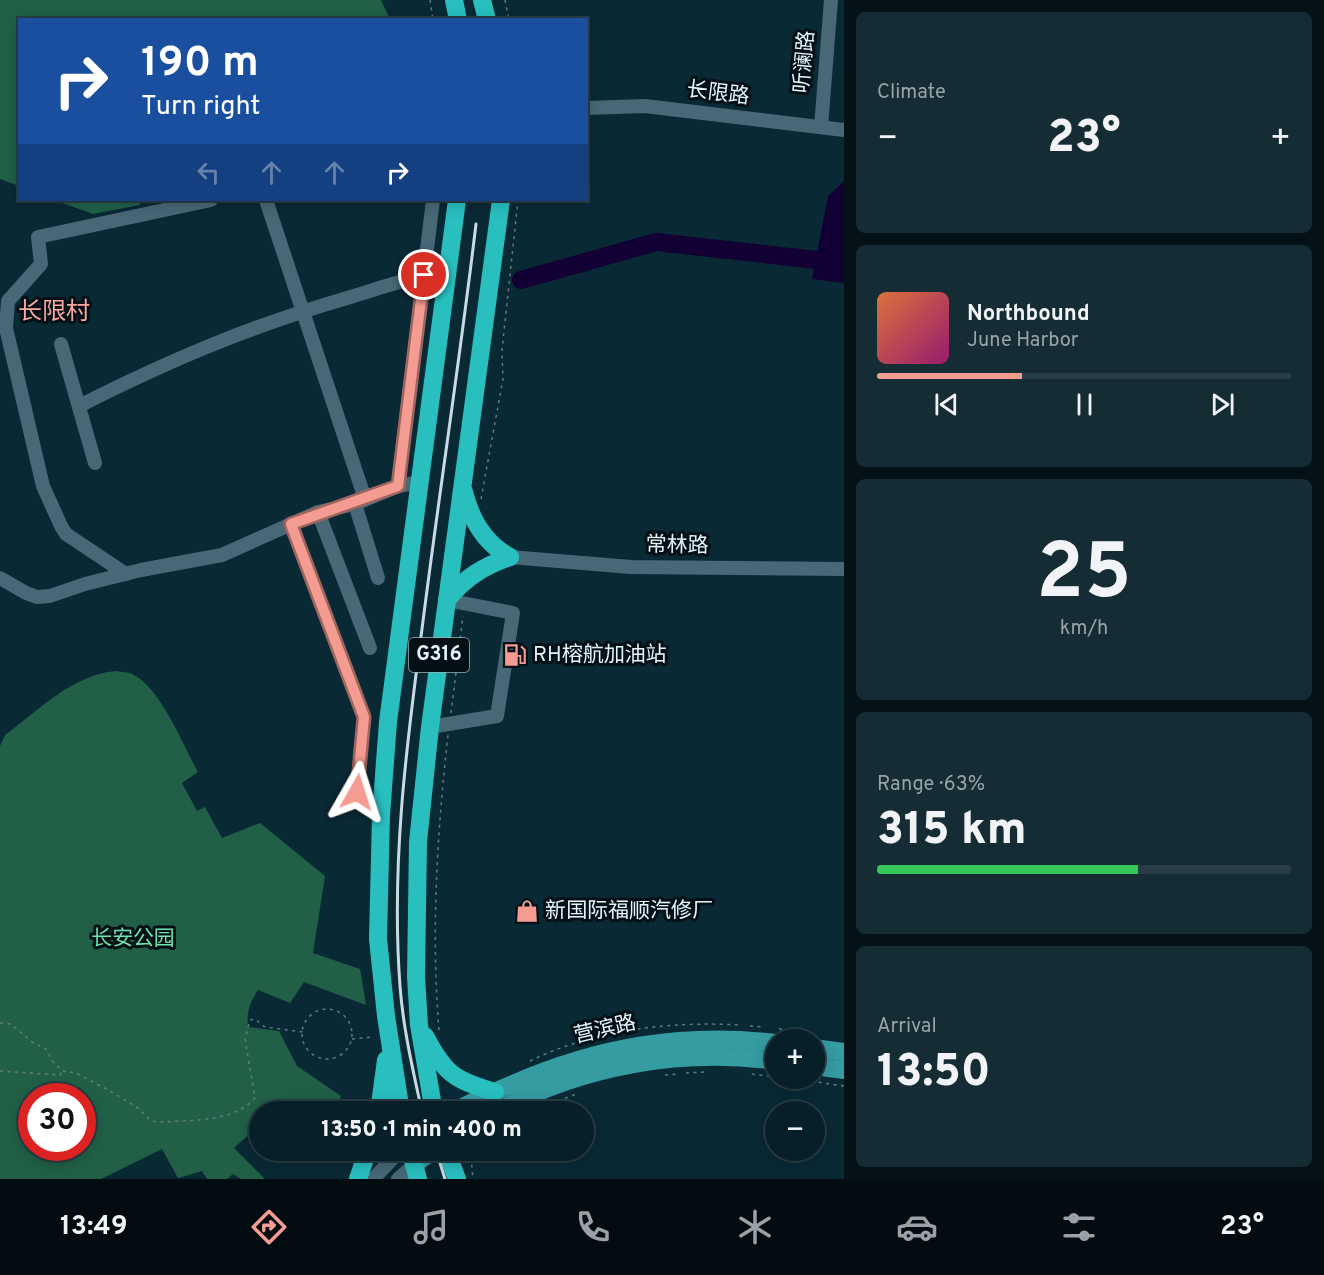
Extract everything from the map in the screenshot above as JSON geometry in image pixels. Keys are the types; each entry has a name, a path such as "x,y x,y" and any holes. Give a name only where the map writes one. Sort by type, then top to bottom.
{"highway":[{"path":"454,0 458,18"},
{"path":"482,0 486,18"},
{"name":"G316","path":"399,1101 378,939 381,815 388,722 457,201"},
{"name":"G316","path":"432,1101 419,1025 415,938 418,842 430,728 501,201"},
{"path":"463,486 477,526 489,542 510,557"},
{"path":"447,600 456,588 478,571 510,557"},
{"path":"419,1025 445,1069 456,1077 495,1092"},
{"path":"380,1101 389,1034"},
{"path":"358,1179 364,1161"},
{"path":"451,1161 457,1179"}],"main road":[{"name":"营滨路","path":"477,1101 560,1065 640,1045 765,1036"},
{"path":"825,1044 844,1052"},
{"name":"营滨路","path":"521,1101 564,1082 620,1066 701,1057 765,1060"},
{"path":"825,1067 844,1070"}],"street":[{"name":"听澜路","path":"821,127 831,0"},
{"name":"长限路","path":"588,108 645,106 844,130"},
{"path":"126,574 66,534 49,501 6,328 6,307 15,290 41,264 38,237 207,201"},
{"path":"266,201 303,311 360,501 378,578"},
{"path":"398,486 433,201"},
{"path":"79,406 142,373 211,343 303,311 424,275 449,273"},
{"path":"61,344 95,463"},
{"path":"0,578 37,597 50,596 126,574 222,555 318,512 360,501 398,486 420,482"},
{"path":"318,512 370,648"},
{"path":"291,524 364,717 357,792 381,815"},
{"name":"常林路","path":"510,557 631,567 844,569"},
{"path":"430,728 497,716 513,613 447,600"},
{"path":"373,1179 390,1161"},
{"path":"398,1179 414,1165"}],"path":[{"path":"430,0 433,18"},
{"path":"505,0 509,18"},
{"path":"477,526 503,379 502,350 511,288 518,201"},
{"path":"439,1036 434,951 438,830 465,604"},
{"path":"328,1009 336,1010 349,1021 352,1040 346,1052 323,1059 308,1051 303,1032 307,1019 313,1013 328,1009"},
{"path":"0,1023 11,1024 32,1042 46,1048 53,1062 62,1071 76,1073 110,1091 138,1108 151,1121 195,1120 236,1114 255,1098 245,1039 250,1020 255,1019 265,1027 303,1032"},
{"path":"525,1063 591,1039 652,1028 701,1024 764,1027"},
{"path":"352,1040 389,1034"},
{"path":"0,1071 60,1075 62,1071"},
{"path":"660,1075 711,1072"},
{"path":"749,1074 765,1076"},
{"path":"825,1083 844,1086"},
{"path":"560,1101 578,1094"},
{"path":"471,1161 473,1179"}],"green space":[{"path":"0,0 381,0 390,18 18,18 18,186 0,179"},
{"path":"57,201 140,201 140,205 93,214"},
{"name":"长安公园","path":"116,671 132,674 144,682 162,705 198,772 182,783 197,811 205,807 222,838 260,823 325,876 313,953 360,969 366,1005 304,982 290,1003 258,990 251,1003 248,1012 248,1027 279,1031 297,1066 341,1096 340,1101 249,1101 249,1135 234,1148 265,1179 241,1179 233,1174 227,1179 207,1179 202,1171 178,1178 162,1149 101,1179 0,1179 0,746 5,735 57,695 85,679"}],"shaded area":[{"path":"844,181 844,283 812,279 828,196"}],"waterway":[{"path":"521,280 656,242 844,263"}],"railway":[{"path":"420,1101 401,1002 397,896 399,852 411,718 476,224"},
{"path":"439,1161 445,1179"}],"place":[{"name":"RH榕航加油站","path":"515,655"},
{"name":"新国际福顺汽修厂","path":"527,911"}],"district":[{"name":"长限村","path":"54,313"}],"route":[{"path":"357,792 364,717 291,524 318,512 355,504 398,486 424,275"}]}
